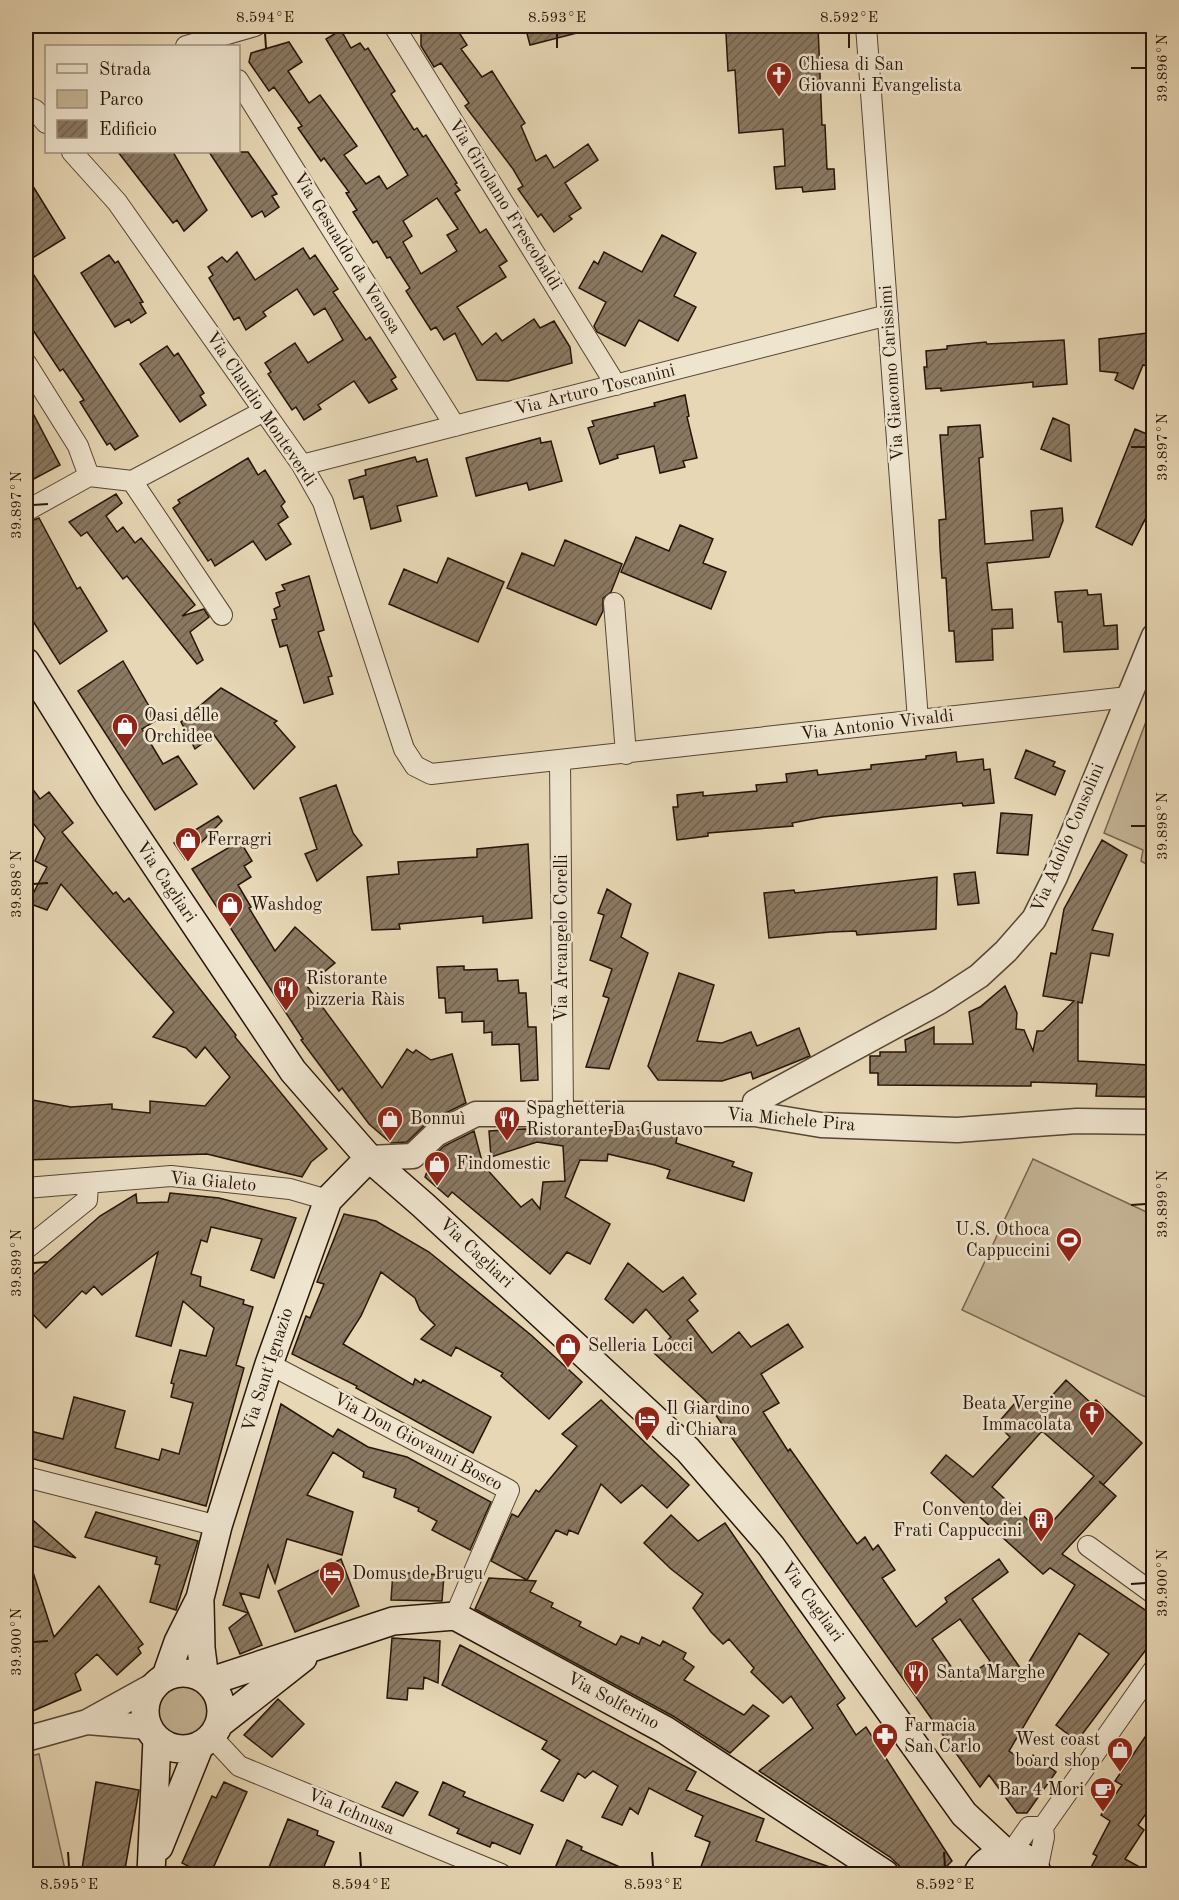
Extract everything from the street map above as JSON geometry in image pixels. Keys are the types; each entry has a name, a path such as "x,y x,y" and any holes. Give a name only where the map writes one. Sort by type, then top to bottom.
{"main road":[{"name":"Via Cagliari","path":"26,662 110,797 293,1071 369,1158 688,1450 771,1546 964,1814 1009,1853 1024,1857 1038,1873"},
{"name":"Via Sant'Ignazio","path":"160,1681 200,1598 218,1526 269,1364 328,1200 369,1158"},
{"name":"Via Sant'Ignazio","path":"200,1598 201,1648 206,1681"},
{"path":"206,1681 316,1648 393,1621 455,1616"},
{"name":"Via Solferino","path":"455,1616 665,1730 885,1875"},
{"path":"152,1733 173,1748 191,1748 316,1648"},
{"path":"188,1673 206,1681 221,1706 152,1868 152,1733 145,1706 160,1681 188,1673"},
{"name":"Via Cagliari","path":"964,1814 975,1856 977,1875"},
{"path":"977,1875 988,1859 1009,1853"}],"street":[{"path":"196,45 215,43 255,26"},
{"name":"Via Girolamo Frescobaldi","path":"394,26 616,385"},
{"name":"Via Giacomo Carissimi","path":"866,26 918,720"},
{"name":"Via Gesualdo da Venosa","path":"240,83 455,426"},
{"name":"Via Claudio Monteverdi","path":"73,153 117,202 302,465 323,502 404,749 415,766"},
{"name":"Via Arturo Toscanini","path":"302,465 888,315"},
{"path":"26,363 78,446 89,476"},
{"path":"26,511 89,476 132,481 264,411"},
{"path":"132,481 222,615"},
{"path":"614,603 626,754"},
{"name":"Via Adolfo Consolini","path":"755,1114 755,1102 939,1002 979,976 1006,951 1034,919 1055,877 1154,636"},
{"name":"Via Antonio Vivaldi","path":"415,766 431,774 560,762 1128,696"},
{"name":"Via Arcangelo Corelli","path":"560,762 563,1114"},
{"name":"Via Michele Pira","path":"369,1158 413,1156 436,1134 476,1114 755,1114 820,1125 957,1130 1077,1121 1154,1122"},
{"name":"Via Gialeto","path":"26,1191 171,1176 290,1189 328,1200"},
{"path":"26,1249 87,1200 88,1184"},
{"name":"Via Don Giovanni Bosco","path":"269,1364 509,1490 455,1616"},
{"path":"26,1477 218,1526"},
{"path":"1088,1545 1154,1594"},
{"path":"1038,1873 1044,1837 1043,1827 1154,1669"},
{"path":"26,1739 87,1722 160,1681"},
{"path":"87,1722 152,1733"},
{"name":"Via Ichnusa","path":"210,1735 239,1766 501,1875"},
{"path":"1009,1853 1029,1827 1043,1827"}],"green space":[{"path":"1153,703 1153,868 1141,861 1143,850 1104,833"},
{"name":"U.S. Othoca Cappuccini","path":"1033,1159 1153,1215 1153,1412 1148,1398 962,1310"},
{"path":"183,1679 195,1681 205,1688 212,1698 214,1710 212,1722 205,1732 195,1739 183,1741 171,1739 161,1732 154,1722 152,1710 154,1698 161,1688 171,1681"},
{"path":"39,1754 66,1874 26,1874 26,1757"}],"building":[{"path":"430,26 455,26 467,45 461,49 482,77 492,71 525,123 521,126 536,161 546,155 554,168 588,144 598,160 565,183 581,208 569,216 572,219 554,232 541,214 538,217 518,189 523,186 513,169 465,106 469,103 441,63 434,67 421,46 421,31"},
{"path":"525,26 580,26 581,32 530,45"},
{"name":"Chiesa di San Giovanni Evangelista","path":"730,26 818,26 822,125 825,125 827,169 834,169 835,189 803,192 802,187 776,189 774,167 785,166 783,129 739,133 735,70 728,71 726,34"},
{"path":"341,30 351,48 360,43 365,50 368,48 395,91 391,94 414,130 417,128 423,137 426,135 457,183 455,184 460,190 455,193 480,233 486,229 507,261 499,266 506,277 457,307 482,345 496,333 502,341 534,319 540,328 554,321 570,347 572,363 508,381 477,380 455,333 444,340 436,327 431,330 406,291 410,288 390,257 387,258 377,241 373,243 353,212 357,210 346,193 349,192 324,158 321,161 298,128 302,126 274,87 269,91 249,62 251,53 289,42 302,62 288,71 309,103 320,95 357,146 344,155 366,184 379,176 387,189 408,175 326,39","holes":["437,198 458,229 447,235 457,251 421,274 403,242 412,236 403,221"]},
{"path":"248,152 277,194 272,196 279,207 265,217 262,211 252,217 210,153"},
{"path":"119,153 174,153 207,210 184,231 177,220 173,223"},
{"path":"26,175 65,238 26,262"},
{"path":"662,235 696,253 674,296 696,307 678,341 639,320 625,346 597,332 594,326 606,302 579,288 594,261 598,264 604,252 642,272"},
{"path":"303,248 310,259 315,255 338,289 333,292 366,340 370,337 396,377 391,380 397,389 369,403 354,381 318,405 321,409 304,420 296,407 292,410 268,374 271,372 265,363 295,343 308,363 343,340 325,308 314,315 297,289 263,312 266,316 246,330 239,317 234,320 209,278 213,275 208,267 222,257 227,262 237,252 255,280"},
{"path":"109,255 115,263 118,261 143,302 140,303 146,313 131,323 129,319 115,327 81,273"},
{"path":"26,263 138,436 115,450 110,443 107,445 80,402 84,400 63,369 60,371 31,327 33,325 26,313"},
{"path":"1147,333 1147,366 1143,365 1133,389 1115,380 1118,373 1100,371 1099,339"},
{"path":"1064,340 1067,384 1033,387 1033,382 941,391 941,388 926,389 924,367 927,367 926,351 947,349 947,346 986,342 987,344"},
{"path":"167,346 174,356 178,353 204,393 200,396 206,405 180,422 140,364"},
{"path":"685,395 689,416 687,417 697,458 683,461 685,467 660,473 654,446 617,455 618,458 600,464 588,428 594,426 592,421 655,406 654,403"},
{"path":"26,400 60,465 32,480 26,468"},
{"path":"1053,418 1069,425 1071,461 1041,449"},
{"path":"980,425 983,457 979,458 985,544 1033,540 1031,511 1062,508 1063,521 1049,557 987,563 992,610 1012,609 1013,628 992,629 993,660 956,662 954,631 949,631 946,578 942,578 939,520 946,519 940,435 948,435 948,427"},
{"path":"1135,429 1154,437 1154,502 1132,545 1096,527"},
{"path":"540,438 541,443 551,441 562,481 529,490 527,483 476,496 466,458"},
{"path":"415,457 417,462 427,459 437,496 397,506 401,521 371,529 363,496 354,499 349,480 366,475 365,470"},
{"path":"248,458 258,475 265,470 285,502 281,506 288,517 278,524 291,544 266,560 253,541 215,566 211,559 208,561 173,508 180,503 178,500"},
{"path":"116,494 122,503 106,516 117,532 123,527 135,543 141,538 195,605 182,616 204,609 209,617 190,632 203,660 197,664 127,576 123,579 87,532 81,536 69,522"},
{"path":"39,518 77,589 80,587 107,631 60,664 26,610 26,523"},
{"path":"680,525 713,539 703,563 726,572 711,609 621,572 636,537 669,551"},
{"path":"565,540 622,564 611,592 603,598 603,611 596,625 507,588 522,553 554,566"},
{"path":"448,558 504,582 478,642 389,604 404,569 437,583"},
{"path":"309,576 324,630 318,632 332,676 328,677 333,694 304,703 287,645 280,647 272,620 277,619 274,609 280,606 276,593 285,590 282,585"},
{"path":"1087,590 1088,595 1101,594 1104,626 1117,625 1118,649 1064,652 1062,622 1058,622 1055,592"},
{"path":"123,661 157,720 142,729 163,764 178,756 197,784 155,810 78,691"},
{"path":"221,688 277,721 274,723 295,747 254,789 214,735 195,749 181,722"},
{"path":"1026,750 1055,762 1053,766 1065,771 1055,795 1015,778"},
{"path":"956,752 957,762 983,759 984,770 990,769 994,803 963,806 962,803 823,817 792,823 793,826 708,833 708,836 677,840 673,807 678,807 677,795 703,792 703,796 757,791 756,785 787,782 786,774 817,770 818,775 871,769 871,765 926,759 926,756"},
{"path":"26,780 40,799 49,792 73,823 62,832 113,894 116,892 124,902 129,898 236,1035 235,1037 327,1149 311,1162 302,1177 207,1154 26,1160 26,1127 30,1127 32,1100 71,1107 112,1104 112,1109 150,1113 150,1101 205,1106 230,1077 205,1047 196,1058 186,1048 153,1037 174,1012 61,884 47,910 28,903 47,867 35,861 45,838 26,814"},
{"path":"336,785 353,833 362,845 317,881 305,854 317,849 300,798"},
{"path":"1001,813 1032,815 1028,855 997,853"},
{"path":"218,816 222,821 185,859 174,843"},
{"path":"1102,840 1127,855 1092,930 1113,934 1109,956 1091,953 1082,1003 1078,1002 1078,1061 1148,1065 1147,1097 1096,1096 1097,1084 1031,1082 1031,1086 878,1085 878,1073 870,1073 870,1056 880,1056 880,1052 906,1052 905,1040 934,1027 934,1044 973,1044 969,1012 980,1007 1005,986 1017,1013 1016,1029 1024,1030 1033,1051 1037,1031 1043,1031 1074,1001 1043,996 1051,953 1056,954 1064,909"},
{"path":"240,841 252,861 244,866 251,877 238,885 251,907 249,908 275,951 295,927 335,963 307,986 382,1088 407,1049 413,1053 416,1050 431,1060 452,1054 466,1103 429,1121 407,1142 391,1143 369,1124 342,1088 339,1091 301,1040 303,1039 192,869"},
{"path":"528,844 532,918 483,923 483,916 399,924 400,929 372,930 367,877 399,874 398,862 477,857 477,849"},
{"path":"975,872 979,903 958,905 954,874"},
{"path":"937,877 936,929 857,935 856,931 830,932 769,938 764,893 794,890 795,893"},
{"path":"607,889 631,904 621,937 648,953 609,1069 586,1067 609,998 603,996 612,969 590,960 604,915 598,913"},
{"path":"464,966 464,970 497,969 498,981 518,980 519,993 526,993 528,1027 536,1027 538,1080 521,1081 519,1044 492,1045 492,1032 484,1033 484,1021 462,1022 462,1012 446,1013 445,998 439,998 437,967"},
{"path":"679,973 714,985 697,1041 722,1043 751,1032 757,1046 799,1028 810,1056 753,1079 751,1072 722,1081 658,1080 648,1066"},
{"path":"524,1129 678,1131 676,1143 734,1162 732,1166 752,1173 744,1201 667,1178 670,1170 655,1165 608,1154 607,1161 580,1160 565,1197 610,1224 590,1264 567,1252 550,1274 452,1192 448,1197 425,1177 432,1158 444,1146 474,1131 483,1165 521,1207 532,1199 540,1209 543,1182 565,1181 563,1146 537,1142 491,1157 489,1131"},
{"path":"170,1193 219,1198 296,1218 274,1278 251,1270 262,1239 211,1227 207,1242 201,1240 191,1274 201,1277 200,1286 244,1300 243,1304 253,1307 236,1365 244,1368 206,1506 26,1457 26,1430 63,1439 74,1397 125,1411 115,1448 159,1460 162,1449 179,1454 193,1403 171,1397 174,1384 171,1383 180,1350 206,1356 214,1328 183,1301 171,1346 136,1336 158,1252 102,1295 94,1286 86,1294 82,1291 46,1328 26,1307 26,1281 100,1216 136,1194 137,1203 168,1202"},
{"path":"344,1214 376,1221 429,1252 531,1335 582,1382 549,1419 501,1376 503,1373 456,1347 451,1356 421,1339 435,1325 420,1310 415,1298 381,1272 361,1316 343,1344 413,1385 415,1379 421,1383 423,1380 491,1417 473,1453 356,1388 357,1386 292,1354 306,1316 310,1318 324,1284 317,1282"},
{"path":"628,1263 663,1292 683,1277 696,1294 689,1300 698,1311 687,1320 712,1353 739,1332 751,1347 788,1324 803,1347 761,1374 779,1403 763,1412 788,1451 790,1449 857,1544 865,1537 873,1550 878,1545 895,1570 882,1578 916,1627 947,1602 945,1598 999,1559 1008,1572 972,1599 1023,1672 1075,1585 1050,1568 1043,1574 931,1473 946,1455 973,1477 1010,1437 997,1424 1022,1395 1039,1410 1066,1380 1092,1404 1096,1400 1142,1443 1103,1485 1116,1496 1062,1554 1154,1616 1154,1639 1077,1741 1056,1725 1109,1654 1079,1633 1009,1751 1027,1763 1033,1755 1056,1772 1027,1813 1017,1813 989,1775 980,1787 705,1400 654,1353 671,1337 646,1309 633,1323 605,1299","holes":["1042,1431 1094,1476 1042,1533 992,1487","960,1619 990,1661 961,1681 932,1639"]},
{"path":"601,1400 689,1485 667,1508 642,1485 621,1503 601,1484 578,1534 569,1530 567,1535 556,1530 527,1580 491,1561 512,1514 518,1517 536,1490 539,1492 577,1446 562,1434"},
{"path":"281,1404 333,1437 338,1429 368,1447 407,1457 491,1502 470,1550 432,1530 437,1521 418,1511 419,1508 394,1497 396,1489 363,1477 364,1472 333,1452 307,1495 353,1512 342,1555 287,1539 275,1583 268,1565 259,1598 240,1593 262,1645 240,1654 229,1628 248,1613 223,1605"},
{"path":"96,1512 198,1541 176,1610 150,1602 160,1565 155,1564 157,1557 85,1537"},
{"path":"26,1514 76,1558 26,1544"},
{"path":"671,1515 698,1541 725,1523 845,1698 837,1705 856,1735 866,1727 952,1861 938,1875 909,1875 890,1857 759,1771 813,1728 791,1696 783,1703 751,1672 754,1668 729,1639 723,1644 711,1632 693,1608 703,1594 671,1569 644,1543"},
{"path":"341,1559 359,1606 295,1632 278,1591"},
{"path":"29,1560 54,1637 99,1586 143,1644 138,1648 141,1653 117,1675 97,1654 75,1674 81,1690 26,1714 26,1561"},
{"path":"393,1572 444,1575 442,1601 391,1600"},
{"path":"489,1578 536,1581 530,1592 553,1603 551,1607 581,1622 579,1626 616,1645 621,1636 639,1644 642,1637 660,1646 663,1641 686,1653 683,1659 694,1667 684,1680 744,1715 753,1705 769,1716 730,1753 673,1716 475,1609"},
{"path":"392,1638 440,1641 438,1683 424,1677 423,1689 408,1688 407,1700 387,1698"},
{"path":"460,1645 696,1772 686,1790 764,1819 756,1841 844,1872 844,1875 698,1875 710,1842 695,1836 703,1816 649,1788 638,1814 630,1808 622,1825 602,1817 618,1786 593,1771 585,1778 578,1773 563,1801 541,1791 560,1760 542,1749 547,1741 442,1685"},
{"path":"278,1699 304,1724 272,1757 244,1735"},
{"path":"1154,1724 1154,1802 1138,1825 1144,1830 1125,1859 1154,1875 1087,1875 1097,1856 1093,1854 1110,1821 1101,1815 1122,1785 1115,1781"},
{"path":"96,1782 139,1790 124,1875 81,1875"},
{"path":"224,1782 247,1792 210,1875 205,1875 182,1863 212,1796 216,1798"},
{"path":"396,1782 418,1792 403,1816 382,1807"},
{"path":"443,1782 465,1792 463,1796 533,1825 520,1854 492,1842 490,1847 457,1833 459,1829 429,1815"},
{"path":"288,1819 318,1831 317,1835 334,1842 323,1869 319,1867 317,1875 266,1875"},
{"path":"567,1840 582,1847 581,1850 638,1875 552,1875"}],"place":[{"name":"Chiesa di San Giovanni Evangelista","path":"779,98"},
{"name":"Oasi delle Orchidee","path":"125,749"},
{"name":"Ferragri","path":"188,863"},
{"name":"Washdog","path":"230,928"},
{"name":"Ristorante pizzeria Ràis","path":"286,1012"},
{"name":"Bonnuì","path":"390,1142"},
{"name":"Spaghetteria Ristorante Da Gustavo","path":"507,1142"},
{"name":"Findomestic","path":"437,1187"},
{"name":"U.S. Othoca Cappuccini","path":"1069,1263"},
{"name":"Selleria Locci","path":"568,1369"},
{"name":"Beata Vergine Immacolata","path":"1092,1437"},
{"name":"Il Giardino di Chiara","path":"647,1442"},
{"name":"Convento dei Frati Cappuccini","path":"1041,1543"},
{"name":"Domus de Brugu","path":"332,1597"},
{"name":"Santa Marghe","path":"916,1696"},
{"name":"Farmacia San Carlo","path":"885,1759"},
{"name":"West coast board shop","path":"1120,1773"},
{"name":"Bar 4 Mori","path":"1103,1813"}]}
